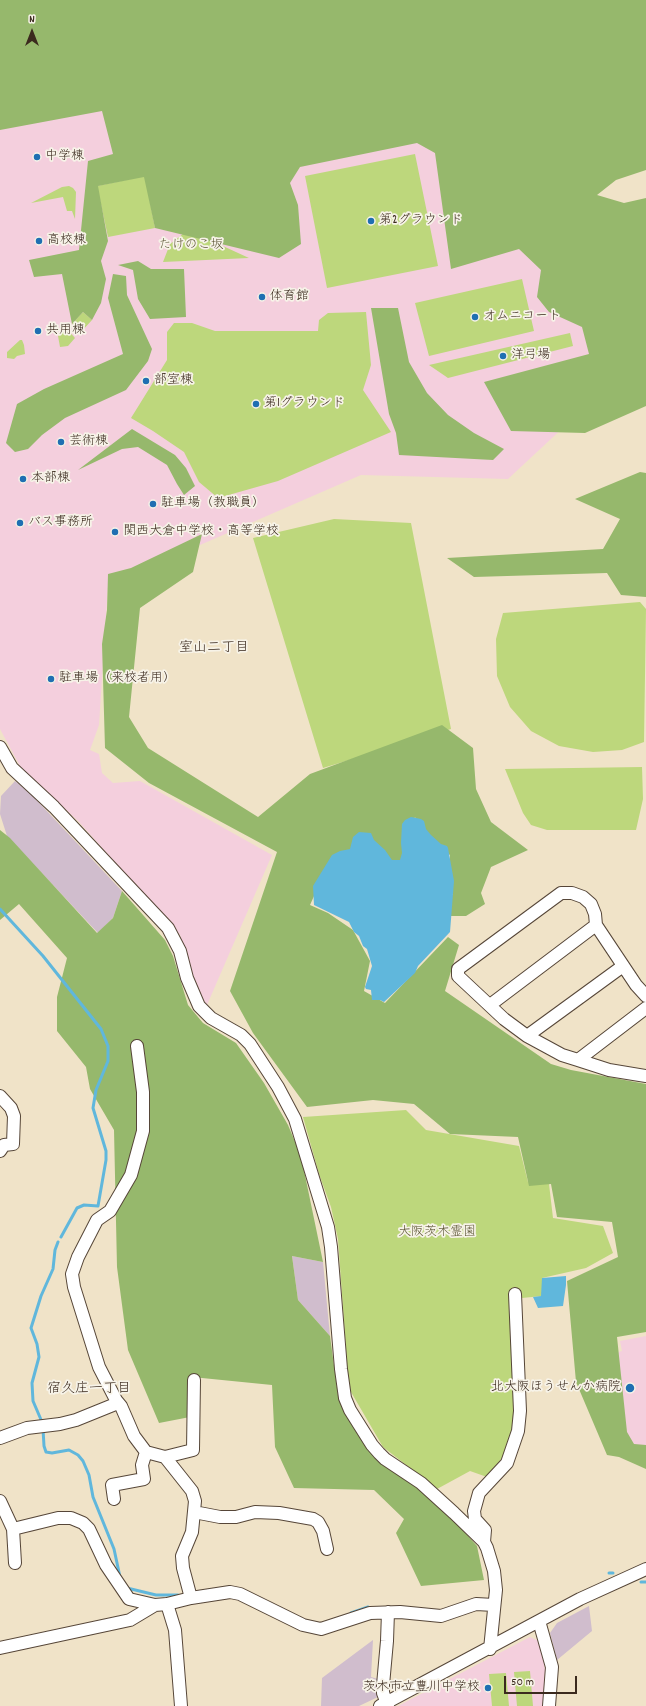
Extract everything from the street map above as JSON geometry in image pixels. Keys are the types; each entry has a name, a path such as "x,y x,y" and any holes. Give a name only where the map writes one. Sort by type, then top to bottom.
{"street":[{"path":"0,747 12,768 54,807 168,928 180,951 187,978 200,1006 211,1018 231,1028 245,1039 278,1088 295,1119 328,1227 343,1390 350,1410 378,1453 421,1483 484,1542 488,1548 494,1572 496,1590 490,1648"},
{"path":"645,1075 609,1070 562,1055 527,1036 504,1019 458,976 458,969 561,893 578,894 587,900 594,909 596,925 646,996"},
{"path":"490,1005 596,925"},
{"path":"527,1036 624,966"},
{"path":"578,1060 646,1008"},
{"path":"137,1046 143,1092 143,1131 131,1175 110,1211 96,1220 78,1257 72,1274 74,1287 99,1367 121,1406 134,1436 146,1452 165,1457 194,1450 194,1380"},
{"path":"0,1096 11,1108 14,1116 13,1144 4,1144 0,1151"},
{"path":"484,1542 485,1530 475,1519 474,1511 479,1493 507,1463 518,1431 520,1412 515,1294"},
{"path":"0,1438 27,1428 60,1424 76,1420 118,1403"},
{"path":"114,1499 112,1485 144,1479 142,1465 146,1452"},
{"path":"165,1457 192,1491 195,1501 192,1532 182,1556 191,1598"},
{"path":"0,1500 13,1529 15,1563"},
{"path":"194,1512 220,1517 236,1517 255,1512 268,1512 294,1514 312,1519 318,1522 323,1531 327,1549"},
{"path":"13,1529 58,1518 71,1518 83,1524 89,1529 106,1565 129,1599 161,1604"},
{"path":"388,1612 387,1641 382,1676 385,1705 580,1599 646,1569"},
{"path":"0,1648 130,1620 161,1604 221,1593 235,1593 303,1625 321,1629 366,1614 388,1612 441,1616 476,1604 494,1605"},
{"path":"161,1604 175,1630 181,1706"},
{"path":"539,1621 552,1667 549,1706"}],"shaded area":[{"name":"関西大倉中学校・高等学校","path":"0,107 503,115 626,369 508,479 361,475 108,585 99,725 90,750 99,754 102,773 113,783 140,781 272,855 207,1005 193,978 180,935 78,821 21,768 0,729"},
{"path":"15,781 29,792 122,891 113,918 98,933 7,836 0,814 1,796"},
{"path":"292,1256 323,1262 330,1336 298,1300"},
{"name":"北大阪ほうせんか病院","path":"646,1336 646,1466 619,1457 609,1355 622,1351 620,1341"},
{"path":"589,1606 592,1631 557,1660 550,1633 557,1623"},
{"name":"茨木市立豊川中学校","path":"530,1637 541,1642 545,1670 543,1706 398,1706"},
{"path":"373,1640 371,1677 378,1679 378,1697 359,1706 321,1706 322,1678"}],"green space":[{"path":"0,0 646,0 646,170 616,180 597,195 624,203 646,198 646,406 585,433 511,431 484,382 589,354 582,327 549,312 537,297 541,270 519,249 451,269 435,153 417,143 300,167 290,183 298,205 301,244 279,258 155,228 144,177 98,186 108,241 101,261 106,279 101,303 92,320 83,312 72,324 62,274 34,277 29,260 79,250 88,161 113,154 102,111 0,130"},
{"name":"第2グラウンド","path":"415,154 438,266 327,288 305,176"},
{"path":"145,176 155,228 108,237 97,186"},
{"path":"69,186 76,192 75,219 72,211 67,211 63,197 31,203 62,187"},
{"name":"たけのこ坂","path":"188,230 249,258 163,262 170,244"},
{"path":"138,261 151,269 184,269 186,317 150,319 138,299 133,270 118,265"},
{"path":"113,274 126,276 127,295 152,349 148,361 126,390 65,418 42,435 28,449 15,452 6,443 17,404 44,389 123,354 108,298"},
{"name":"オムニコート","path":"522,279 534,331 429,356 415,303"},
{"path":"371,308 398,308 409,362 427,393 448,415 474,433 504,449 493,460 399,455 396,433 389,414"},
{"path":"83,312 92,320 81,332 72,324"},
{"name":"第1グラウンド","path":"366,312 371,365 363,390 391,432 278,481 218,498 199,482 184,452 131,418 167,360 167,332 174,323 192,323 215,331 318,331 319,320 328,313"},
{"path":"67,329 75,338 68,346 60,347 58,336"},
{"name":"洋弓場","path":"570,333 573,346 448,378 429,365"},
{"path":"20,340 22,340 24,345 25,354 17,356 14,359 7,358 7,352"},
{"path":"132,429 175,455 186,468 195,486 184,495 167,465 138,447 122,449 78,470"},
{"path":"640,472 646,473 646,597 621,595 607,573 474,577 447,558 603,549 620,519 575,499"},
{"path":"334,519 411,523 451,729 323,768 253,538"},
{"path":"202,534 193,572 140,608 129,717 148,748 258,817 310,774 442,725 473,748 476,789 491,822 528,850 491,867 481,893 485,904 466,916 448,916 438,896 453,895 449,888 450,855 424,839 415,817 400,867 352,857 331,858 310,905 328,913 353,930 370,961 364,991 385,1003 448,937 459,945 445,991 551,1064 571,1070 646,1084 646,1332 617,1337 627,1432 634,1444 646,1445 646,1469 619,1457 607,1455 576,1382 567,1281 618,1257 612,1222 557,1217 551,1184 529,1186 518,1137 450,1134 414,1104 373,1100 307,1107 253,1033 230,991 277,852 149,783 105,748 102,644 107,610 108,574 131,568"},
{"path":"640,602 646,609 644,742 622,750 593,752 559,746 531,731 510,707 497,676 496,639 503,613"},
{"path":"642,767 643,799 636,830 547,830 531,825 523,813 505,769"},
{"path":"0,830 10,838 97,933 113,918 122,891 165,940 173,956 188,1005 203,1023 236,1043 264,1083 288,1125 301,1156 323,1262 292,1256 298,1300 330,1336 338,1395 375,1457 436,1500 477,1546 484,1580 421,1586 396,1533 404,1519 374,1490 294,1488 275,1447 272,1385 192,1377 190,1417 159,1423 128,1350 117,1267 114,1130 90,1089 86,1067 57,1031 57,997 67,958 19,904 0,920"},
{"name":"大阪茨木霊園","path":"406,1110 426,1130 519,1146 528,1182 549,1184 553,1218 603,1226 613,1253 586,1268 542,1278 542,1296 512,1299 514,1413 509,1449 487,1477 470,1471 437,1489 383,1447 351,1392 348,1377 338,1239 331,1207 319,1174 303,1117"},
{"path":"530,1671 533,1706 517,1706 514,1672"},
{"path":"506,1673 509,1706 492,1706 489,1674"}],"water":[{"path":"411,817 424,821 426,829 431,835 448,848 454,881 450,932 418,966 415,973 384,1002 380,1000 372,1000 371,990 366,989 365,987 372,966 367,949 363,946 359,936 354,932 349,922 314,905 313,886 332,855 340,851 350,849 353,837 359,832 371,833 374,840 385,850 392,860 400,860 402,853 402,824 405,820"},
{"path":"566,1276 563,1306 538,1308 533,1297 541,1296 542,1278"}],"waterway":[{"path":"0,909 43,956 101,1029 108,1046 108,1061 96,1090 93,1108 106,1151 106,1160 98,1206 84,1205 77,1208 61,1237"},
{"path":"42,1422 33,1401 32,1383 39,1357 37,1344 31,1328 41,1296 53,1269 55,1250 58,1242"},
{"path":"43,1429 44,1446 46,1452 52,1453 69,1450 78,1455 83,1461 89,1475 93,1497 114,1549 120,1577"},
{"path":"641,1582 646,1582"},
{"path":"127,1588 156,1595 178,1595"},
{"path":"351,1613 368,1607"}],"place":[{"name":"中学棟","path":"37,157"},
{"name":"第2グラウンド","path":"371,221"},
{"name":"高校棟","path":"39,241"},
{"name":"体育館","path":"262,297"},
{"name":"オムニコート","path":"475,317"},
{"name":"共用棟","path":"38,331"},
{"name":"洋弓場","path":"503,356"},
{"name":"部室棟","path":"146,381"},
{"name":"第1グラウンド","path":"256,404"},
{"name":"芸術棟","path":"61,442"},
{"name":"本部棟","path":"23,479"},
{"name":"駐車場（教職員）","path":"153,504"},
{"name":"バス事務所","path":"20,523"},
{"name":"関西大倉中学校・高等学校","path":"115,532"},
{"name":"駐車場（来校者用）","path":"51,679"},
{"name":"北大阪ほうせんか病院","path":"630,1388"},
{"name":"茨木市立豊川中学校","path":"488,1688"}],"district":[{"name":"室山二丁目","path":"214,649"},
{"name":"宿久庄一丁目","path":"89,1390"}]}
